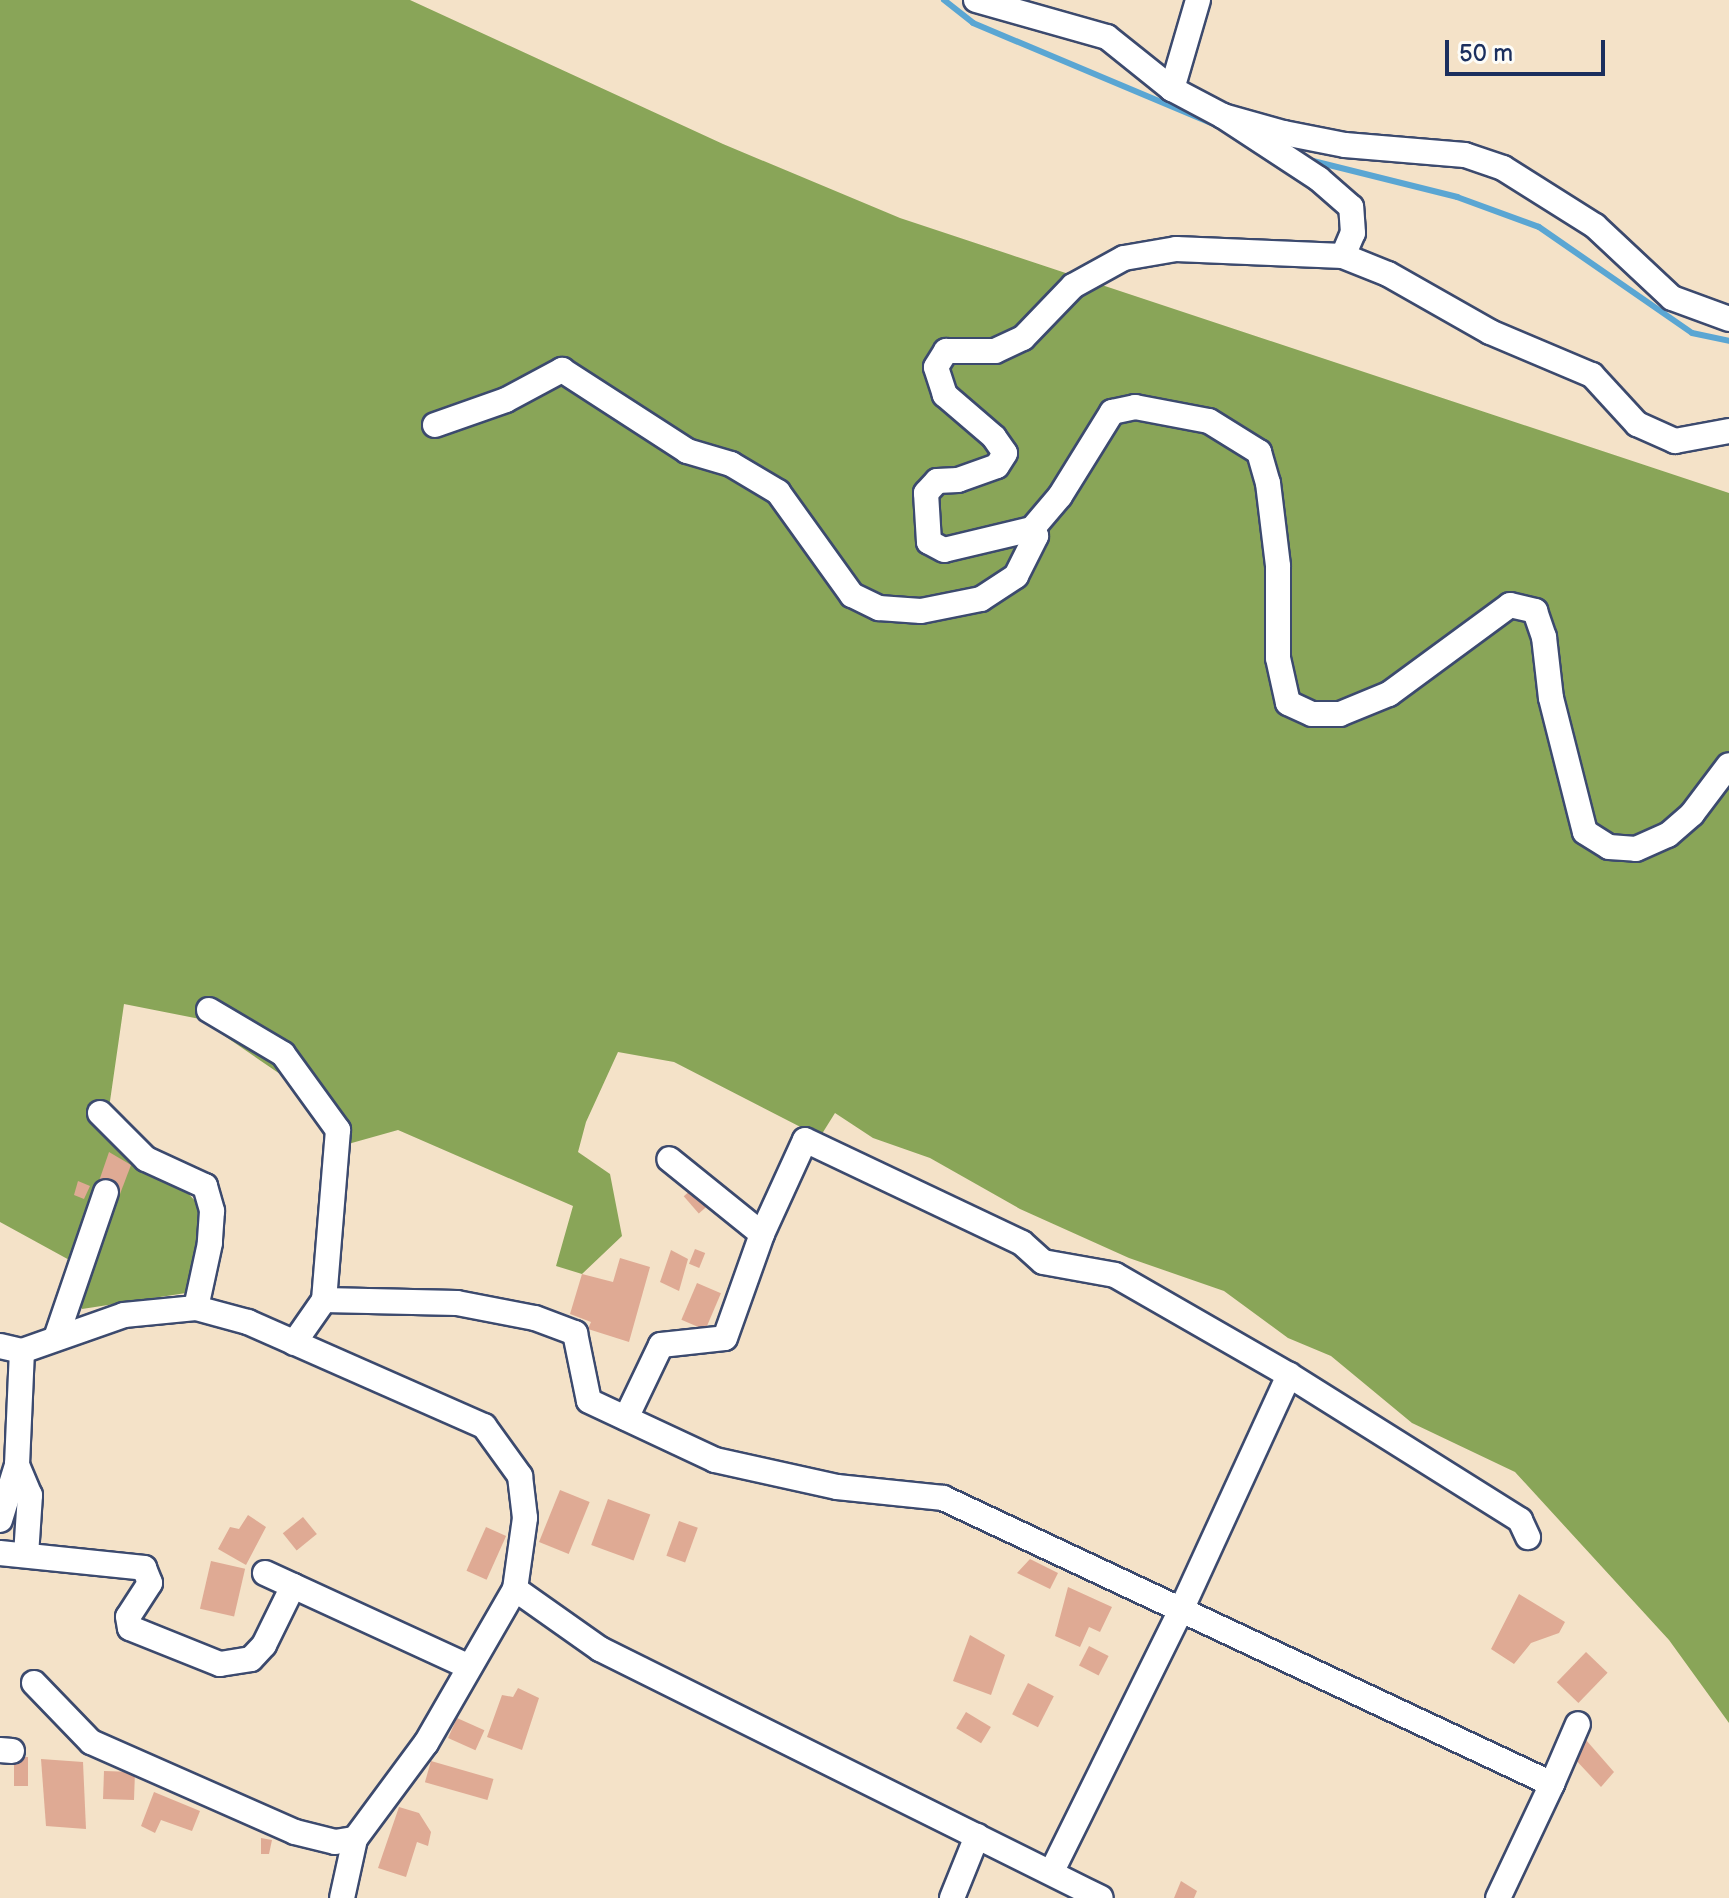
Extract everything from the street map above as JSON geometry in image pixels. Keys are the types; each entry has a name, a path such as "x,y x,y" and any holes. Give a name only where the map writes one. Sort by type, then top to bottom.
{"street":[{"path":"976,0 1107,37 1172,89 1223,116 1319,179 1351,207 1353,233 1343,256"},
{"path":"1172,89 1198,0"},
{"path":"1223,116 1345,145 1465,155 1503,168 1595,226 1672,298 1729,319"},
{"path":"1729,431 1675,441 1637,424 1592,375 1490,332 1388,274 1343,256 1176,249 1124,258 1073,286 1023,338 995,351 946,351 936,367 945,395 994,437 1005,453 997,466 958,480 937,481 926,493 929,542 944,550 968,547 1032,529 1060,496 1112,412 1135,407 1209,421 1259,452 1262,462 1278,566 1278,658 1288,703 1312,714 1340,714 1389,694 1510,605 1535,611 1544,637 1551,698 1585,832 1609,847 1636,849 1668,835 1692,814 1729,765"},
{"path":"435,425 506,400 562,370 687,451 731,464 778,492 852,595 879,608 921,611 981,599 1016,576 1030,557 1036,536 1032,529"},
{"path":"209,1010 283,1054 338,1130 324,1300 294,1343"},
{"path":"100,1113 146,1159 205,1186 212,1211 210,1243 196,1308"},
{"path":"626,1418 661,1345 725,1338 762,1234 805,1140 1022,1243 1043,1262 1115,1275 1289,1375 1520,1520 1528,1537"},
{"path":"669,1159 762,1234"},
{"path":"56,1338 106,1192"},
{"path":"324,1300 457,1303 535,1318 575,1333 589,1401 715,1460 837,1487 943,1498 1552,1784"},
{"path":"0,1520 17,1465 11,1349 56,1338 124,1315 196,1308 248,1322 484,1426 520,1476 525,1518 515,1589 426,1743 355,1839 342,1898"},
{"path":"1052,1871 1181,1610 1289,1375"},
{"path":"17,1465 30,1495 26,1555"},
{"path":"0,1553 144,1568 150,1583 128,1617 130,1628 220,1664 251,1659 264,1645 293,1586"},
{"path":"265,1573 469,1667"},
{"path":"515,1589 600,1649 1052,1871 1091,1895"},
{"path":"34,1683 91,1742 295,1832 335,1842 355,1839"},
{"path":"1498,1898 1578,1724"},
{"path":"952,1898 977,1836"}],"green space":[{"path":"0,0 410,0 723,144 900,218 1729,493 1729,1723 1669,1640 1515,1472 1412,1423 1331,1356 1288,1338 1224,1291 1129,1258 1020,1209 930,1158 873,1138 835,1113 820,1137 674,1062 618,1052 586,1122 578,1152 610,1174 622,1236 582,1274 556,1266 573,1206 398,1130 341,1146 280,1074 200,1019 124,1004 109,1108 197,1203 204,1247 186,1293 82,1309 73,1262 0,1222"}],"building":[{"path":"109,1152 131,1165 120,1194 98,1184"},
{"path":"78,1181 90,1186 84,1199 74,1195"},
{"path":"692,1189 707,1206 699,1214 684,1196"},
{"path":"695,1249 705,1253 699,1268 689,1264"},
{"path":"671,1250 688,1259 679,1291 660,1282"},
{"path":"620,1258 650,1267 629,1342 588,1329 591,1322 570,1314 582,1274 613,1282"},
{"path":"697,1283 721,1293 705,1330 681,1320"},
{"path":"560,1490 590,1502 569,1554 539,1542"},
{"path":"608,1499 650,1514 634,1560 591,1545"},
{"path":"248,1515 266,1527 246,1565 218,1549 230,1527 239,1529"},
{"path":"303,1517 317,1534 297,1550 283,1533"},
{"path":"679,1521 698,1528 685,1563 666,1556"},
{"path":"486,1527 506,1536 487,1580 466,1571"},
{"path":"1030,1559 1058,1573 1050,1589 1017,1573"},
{"path":"211,1561 245,1569 234,1617 200,1609"},
{"path":"1068,1587 1112,1607 1100,1632 1089,1627 1080,1647 1055,1636"},
{"path":"1519,1594 1565,1622 1559,1633 1531,1643 1514,1664 1491,1649"},
{"path":"970,1635 1005,1655 991,1695 953,1681"},
{"path":"1089,1646 1109,1656 1099,1676 1079,1666"},
{"path":"1586,1652 1608,1673 1578,1703 1557,1682"},
{"path":"1028,1683 1054,1696 1038,1727 1012,1714"},
{"path":"518,1688 539,1698 522,1750 487,1737 502,1695 513,1697"},
{"path":"966,1712 991,1727 981,1743 956,1728"},
{"path":"457,1718 484,1730 475,1750 448,1738"},
{"path":"1586,1740 1614,1772 1601,1787 1573,1757"},
{"path":"14,1757 28,1757 28,1786 14,1786"},
{"path":"41,1759 83,1762 86,1829 46,1826"},
{"path":"431,1761 493,1779 487,1800 425,1782"},
{"path":"104,1771 135,1772 134,1800 103,1799"},
{"path":"154,1792 200,1811 192,1831 161,1820 155,1833 141,1826"},
{"path":"399,1807 419,1813 431,1832 428,1846 417,1842 406,1877 378,1868"},
{"path":"261,1838 272,1840 269,1854 261,1854"},
{"path":"1181,1881 1197,1891 1194,1898 1174,1898"}],"waterway":[{"path":"944,0 973,23 1220,127"},
{"path":"1309,160 1457,197 1539,227 1692,333 1729,341"}]}
